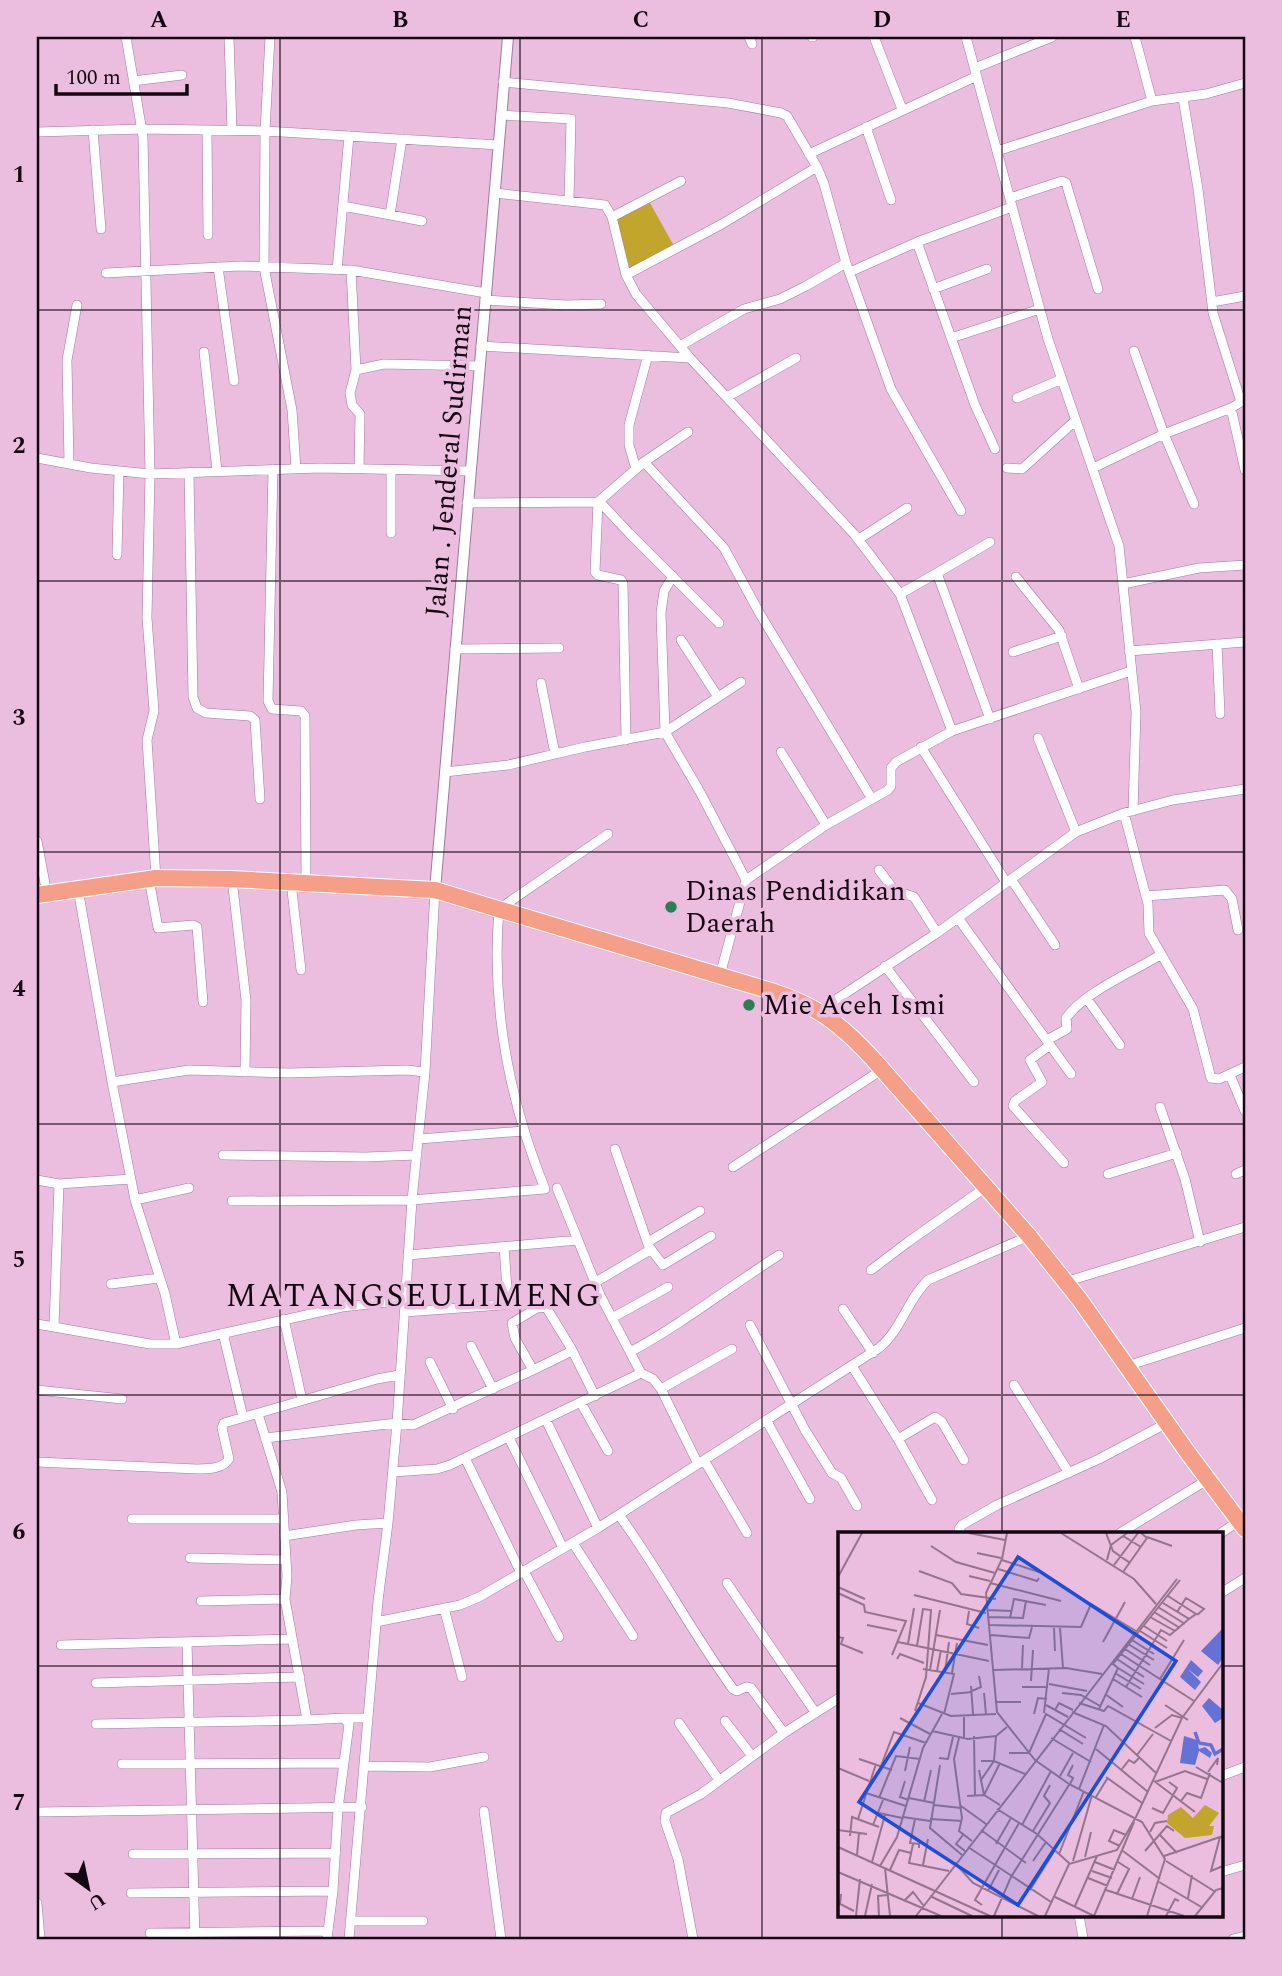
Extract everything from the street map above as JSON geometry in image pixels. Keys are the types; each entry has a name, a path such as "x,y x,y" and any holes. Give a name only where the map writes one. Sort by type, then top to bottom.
{"highway":[{"path":"42,894 153,879 435,890 792,997 820,1010 848,1032 883,1069 1029,1236 1242,1525"}],"street":[{"path":"126,37 142,129 147,271 150,474 147,618 154,711 147,740 156,925 158,928 193,925 198,928 203,1002"},
{"path":"229,37 232,130"},
{"path":"270,37 265,131 264,267 292,410 296,469"},
{"name":"Jalan . Jenderal Sudirman","path":"435,890 508,37"},
{"path":"874,37 902,109"},
{"path":"966,37 1040,309 1119,546 1136,712 1129,812 1149,909 1148,931 1193,1009 1211,1078 1216,1080 1245,1067"},
{"path":"809,154 1052,37"},
{"path":"1135,37 1152,101"},
{"path":"133,81 182,75"},
{"path":"503,82 727,103 787,116 817,167 848,267 891,389 961,511"},
{"path":"997,151 1152,101 1183,98 1245,83"},
{"path":"1093,468 1164,434 1231,408 1239,404 1242,398 1212,302 1198,188 1183,98"},
{"path":"501,115 571,119 569,200"},
{"path":"866,127 891,200"},
{"path":"93,130 101,229"},
{"path":"207,130 208,235"},
{"path":"37,132 232,130 499,145"},
{"path":"337,270 349,136"},
{"path":"390,215 402,139"},
{"path":"626,275 722,224 817,167"},
{"path":"612,218 681,181"},
{"path":"680,346 744,309 789,295 848,267 917,242 1062,181 1066,183 1098,289"},
{"path":"495,193 605,205 612,218 626,275 636,294 690,358 859,539 900,594 952,731"},
{"path":"343,206 422,221"},
{"path":"917,242 975,405 995,449"},
{"path":"218,267 234,381"},
{"path":"106,273 218,267 351,270 486,296 556,305 601,304"},
{"path":"933,289 987,269"},
{"path":"351,270 356,370 350,393 352,405 360,414 359,469"},
{"path":"1212,302 1245,296"},
{"path":"69,464 67,360 77,305"},
{"path":"951,338 1040,309"},
{"path":"481,346 690,358"},
{"path":"1134,351 1164,434 1194,504"},
{"path":"204,352 217,471"},
{"path":"636,469 629,445 629,425 648,355"},
{"path":"727,397 796,358"},
{"path":"356,370 384,364 480,366"},
{"path":"1017,398 1062,379"},
{"path":"1231,408 1245,470"},
{"path":"1007,468 1022,469 1076,420"},
{"path":"467,503 598,501 644,462 688,432"},
{"path":"37,458 150,474 296,469 470,471"},
{"path":"644,462 724,548 760,614 872,799"},
{"path":"273,470 268,701 272,709 301,711 305,716 299,883 300,970"},
{"path":"391,470 391,533"},
{"path":"117,555 118,471"},
{"path":"189,473 195,704 205,713 250,716 256,720 260,800"},
{"path":"598,501 719,623"},
{"path":"598,501 594,570 596,574 620,579 623,583 626,740"},
{"path":"859,539 907,508"},
{"path":"900,594 990,542"},
{"path":"1123,584 1199,568 1245,565"},
{"path":"937,572 990,719"},
{"path":"673,576 664,592 661,613 666,732 746,880"},
{"path":"1016,577 1062,636 1079,689"},
{"path":"1013,652 1062,636"},
{"path":"681,640 718,697"},
{"path":"1129,651 1245,642"},
{"path":"1217,644 1220,714"},
{"path":"455,649 559,649"},
{"path":"720,975 746,880 826,825 891,786 893,765 952,731 1131,671"},
{"path":"445,772 508,765 666,732 741,682"},
{"path":"541,683 555,754"},
{"path":"1038,738 1076,832"},
{"path":"921,747 1008,881 1055,945"},
{"path":"781,752 826,825"},
{"path":"820,1010 937,933 1076,832 1129,812 1200,794 1245,789"},
{"path":"232,1201 410,1200 545,1189 524,1131 507,1069 500,1016 496,936 499,909 608,834"},
{"path":"37,841 42,894"},
{"path":"879,870 894,890 914,897 937,933"},
{"path":"232,880 246,1000 245,1072"},
{"path":"78,889 111,1082 135,1200 176,1344"},
{"path":"349,1939 376,1622 393,1472 405,1312 398,1301 408,1255 410,1200 419,1139 435,890"},
{"path":"1146,896 1225,890 1232,900 1238,930"},
{"path":"958,918 1071,1074"},
{"path":"1064,1164 1013,1104 1041,1083 1042,1080 1030,1060 1067,1029 1067,1016 1087,999 1160,955"},
{"path":"885,967 974,1082"},
{"path":"1087,999 1120,1045"},
{"path":"733,1167 883,1069"},
{"path":"111,1082 189,1070 289,1073 407,1070 422,1072"},
{"path":"1230,1075 1245,1111"},
{"path":"1160,1107 1177,1153 1200,1242"},
{"path":"419,1139 524,1131"},
{"path":"615,1149 649,1245 663,1265 711,1236"},
{"path":"1108,1174 1177,1153"},
{"path":"223,1155 415,1156"},
{"path":"37,1180 59,1184 131,1179"},
{"path":"54,1327 59,1184"},
{"path":"871,1270 986,1187"},
{"path":"135,1200 188,1188"},
{"path":"557,1188 594,1283 641,1373 653,1379 661,1389 701,1462 747,1533"},
{"path":"594,1283 645,1255 649,1245 700,1211"},
{"path":"1065,1282 1245,1227"},
{"path":"376,1622 471,1601 573,1543 873,1353 897,1329 917,1292 928,1280 1029,1236"},
{"path":"408,1255 579,1240"},
{"path":"405,1312 507,1304 510,1301 504,1247"},
{"path":"630,1352 669,1331 713,1298 779,1255"},
{"path":"111,1284 159,1278"},
{"path":"612,1318 668,1287"},
{"path":"37,1324 150,1344 176,1344 349,1306 398,1301"},
{"path":"533,1370 515,1338 512,1325 543,1306 547,1308 572,1351 594,1396"},
{"path":"842,1309 873,1353"},
{"path":"284,1319 302,1400"},
{"path":"750,1325 815,1446 832,1473 841,1478 857,1506"},
{"path":"1127,1366 1245,1328"},
{"path":"223,1333 243,1418"},
{"path":"471,1346 493,1389"},
{"path":"661,1389 732,1349"},
{"path":"265,1438 397,1423 413,1426 572,1351"},
{"path":"430,1362 453,1409"},
{"path":"852,1366 932,1500"},
{"path":"393,1472 437,1469 465,1458 641,1373"},
{"path":"37,1462 197,1469 219,1467 229,1460 222,1426 302,1400 399,1375"},
{"path":"1014,1385 1069,1473"},
{"path":"37,1390 122,1399"},
{"path":"582,1403 608,1451"},
{"path":"258,1414 281,1488 286,1560 285,1599 307,1720"},
{"path":"898,1439 927,1420 938,1418 964,1460"},
{"path":"546,1420 598,1528"},
{"path":"766,1420 810,1499"},
{"path":"960,1532 962,1525 997,1505 1069,1473 1167,1423"},
{"path":"509,1438 563,1548"},
{"path":"465,1458 522,1572 559,1637"},
{"path":"1123,1532 1207,1480"},
{"path":"619,1515 644,1549 705,1650 733,1689 751,1688 784,1733"},
{"path":"132,1519 284,1519"},
{"path":"284,1536 388,1523"},
{"path":"1222,1533 1242,1525"},
{"path":"573,1543 633,1636"},
{"path":"190,1558 286,1560"},
{"path":"1222,1592 1245,1578"},
{"path":"727,1583 815,1712"},
{"path":"201,1601 285,1599"},
{"path":"444,1608 462,1677"},
{"path":"61,1645 292,1639"},
{"path":"187,1642 195,1936"},
{"path":"96,1683 300,1677"},
{"path":"693,1939 678,1859 665,1817 670,1810 695,1798 784,1733 838,1699"},
{"path":"96,1724 307,1720 349,1716 368,1718"},
{"path":"150,1933 195,1936 327,1935 349,1724 347,1719 339,1718"},
{"path":"725,1721 752,1756"},
{"path":"679,1723 719,1780"},
{"path":"365,1766 430,1767 484,1757"},
{"path":"122,1764 343,1763"},
{"path":"1222,1773 1245,1767"},
{"path":"37,1812 359,1807"},
{"path":"484,1811 502,1939"},
{"path":"133,1854 336,1853"},
{"path":"1222,1872 1245,1865"},
{"path":"131,1893 333,1891"},
{"path":"37,1903 40,1939"},
{"path":"1079,1916 1083,1938"},
{"path":"350,1921 423,1921"},
{"path":"1233,1939 1245,1936"}],"shaded area":[{"path":"650,203 674,246 630,269 616,219"}],"place":[{"name":"Dinas Pendidikan Daerah","path":"671,907"},
{"name":"Mie Aceh Ismi","path":"749,1005"}],"district":[{"name":"MATANGSEULIMENG","path":"414,1296"}]}
